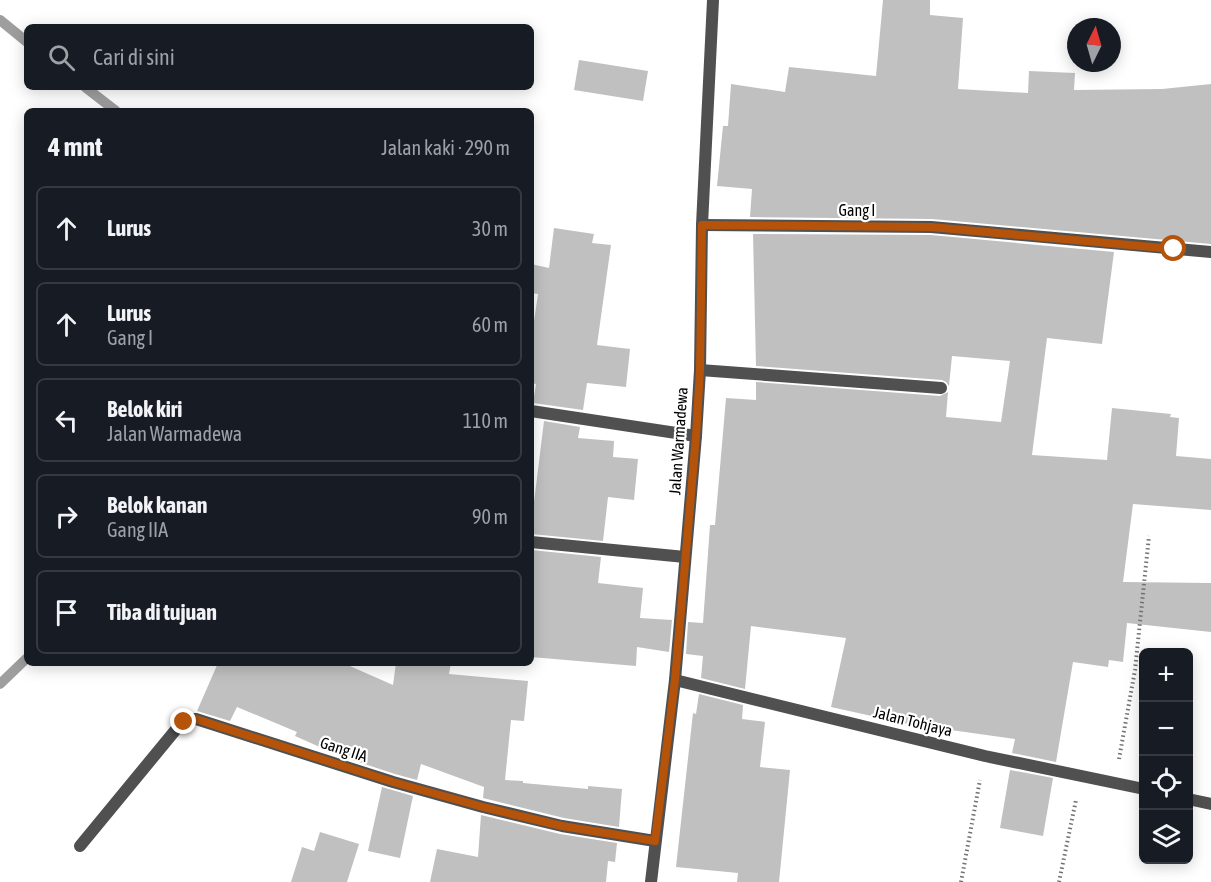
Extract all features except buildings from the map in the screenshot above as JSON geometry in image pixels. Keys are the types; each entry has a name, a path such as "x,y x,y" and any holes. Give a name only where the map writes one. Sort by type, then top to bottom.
{"street":[{"name":"Jalan Warmadewa","path":"651,882 675,680 696,436 700,370 702,225 713,0"},
{"name":"Gang I","path":"702,225 931,227 1211,252"},
{"path":"700,370 941,388"},
{"path":"534,411 696,436"},
{"path":"534,542 685,557"},
{"name":"Jalan Tohjaya","path":"675,680 985,756 1139,788"},
{"name":"Gang IIA","path":"80,846 178,727 190,719 393,782 483,807 562,826 655,841"},
{"path":"1193,800 1211,804"}],"path":[{"path":"1114,783 1136,670 1149,536"},
{"path":"961,882 985,756"},
{"path":"1059,882 1082,776"}],"waterway":[{"path":"0,20 24,40"},
{"path":"89,90 112,108"},
{"path":"0,684 24,661"}],"route":[{"path":"184,722 196,719 393,782 483,807 562,826 655,841 675,680 696,436 700,370 702,225 931,227 1106,241 1174,249"}]}
